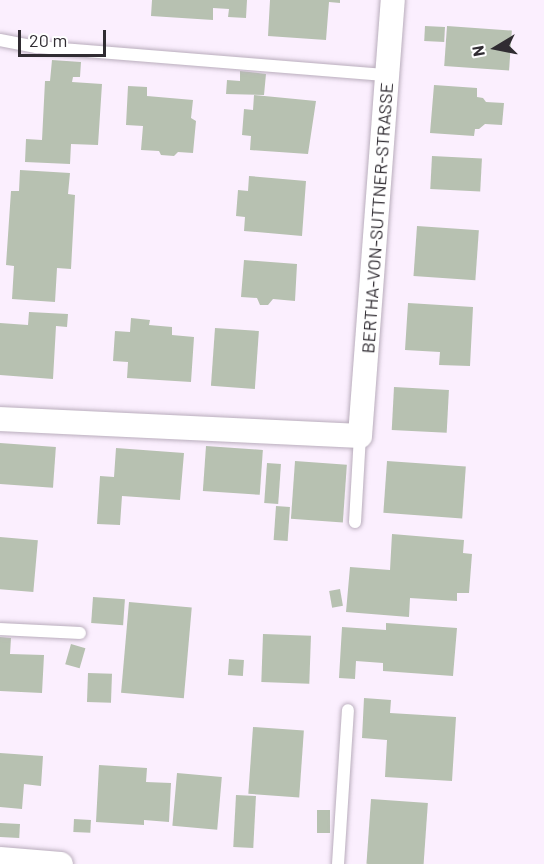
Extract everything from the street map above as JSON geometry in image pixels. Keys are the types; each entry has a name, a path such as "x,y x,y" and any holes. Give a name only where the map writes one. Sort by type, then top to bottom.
{"street":[{"name":"BERTHA-VON-SUTTNER-STRASSE","path":"360,436 393,0"},
{"path":"0,419 360,436"},
{"path":"0,859 61,864"}],"lane":[{"path":"0,40 37,47 388,75"},
{"name":"BERTHA-VON-SUTTNER-STRASSE","path":"355,522 360,436"},
{"path":"0,629 80,633"},
{"path":"338,864 348,710"}],"building":[{"path":"152,0 247,0 246,18 228,17 229,9 213,8 213,20 151,16"},
{"path":"270,0 340,0 340,3 329,2 326,40 268,36"},
{"path":"425,26 445,27 444,42 424,41"},
{"path":"447,26 512,31 509,70 444,66"},
{"path":"52,60 81,62 80,77 73,77 72,82 102,84 98,145 71,144 70,164 25,162 26,139 42,140 45,81 50,81"},
{"path":"240,71 266,74 264,95 226,94 227,80 240,81"},
{"path":"434,85 477,88 477,97 483,98 486,102 504,103 502,125 485,124 475,129 474,136 430,133"},
{"path":"128,86 147,87 147,96 193,100 191,118 196,121 193,153 178,152 174,156 161,155 159,151 141,150 143,126 126,125"},
{"path":"254,95 316,101 308,154 250,150 251,136 242,135 244,109 253,110"},
{"path":"432,156 482,159 480,192 430,189"},
{"path":"20,170 70,173 68,194 75,195 71,269 57,268 55,302 12,299 14,266 6,265 11,191 19,191"},
{"path":"249,176 306,181 302,236 244,231 245,217 236,216 238,190 248,191"},
{"path":"417,226 479,230 475,280 414,276"},
{"path":"244,260 297,264 295,301 273,299 268,305 260,305 257,298 241,297"},
{"path":"408,303 473,307 470,366 439,365 440,352 405,350"},
{"path":"29,312 68,314 67,327 56,326 53,379 0,375 0,323 28,325"},
{"path":"131,318 150,320 149,325 172,327 172,335 194,337 191,382 127,378 128,362 113,361 115,331 130,332"},
{"path":"215,328 259,331 255,389 211,386"},
{"path":"394,387 449,390 447,433 392,430"},
{"path":"0,443 56,447 53,488 0,484"},
{"path":"206,446 263,450 260,495 203,491"},
{"path":"116,448 184,453 180,500 122,496 120,525 97,524 100,476 114,477"},
{"path":"295,461 347,465 343,522 291,519"},
{"path":"387,461 466,467 462,518 383,513"},
{"path":"267,463 281,464 278,504 264,503"},
{"path":"276,506 290,507 288,541 274,540"},
{"path":"392,534 464,540 463,553 472,554 469,593 457,593 457,601 410,598 409,617 346,612 350,567 390,570"},
{"path":"0,537 38,540 33,592 0,589"},
{"path":"340,589 343,606 332,608 329,591"},
{"path":"93,597 125,599 123,625 91,623"},
{"path":"129,602 192,607 184,698 121,693"},
{"path":"386,623 457,628 453,676 383,671 383,663 356,661 355,679 339,678 342,627 386,630"},
{"path":"263,634 311,636 309,684 261,682"},
{"path":"0,637 11,638 10,654 44,655 42,693 0,691"},
{"path":"71,644 85,648 80,668 65,664"},
{"path":"229,659 244,660 243,676 228,675"},
{"path":"88,673 112,674 111,703 87,702"},
{"path":"364,698 391,700 390,713 456,717 452,781 385,777 387,740 362,738"},
{"path":"253,727 304,731 299,797 248,794"},
{"path":"0,753 43,756 41,786 24,784 22,809 0,807"},
{"path":"99,765 147,768 146,782 171,783 169,822 144,820 144,825 96,822"},
{"path":"177,773 222,777 217,830 172,826"},
{"path":"236,795 256,796 253,848 233,847"},
{"path":"371,799 428,803 424,864 366,864"},
{"path":"317,810 330,810 330,833 317,833"},
{"path":"74,819 91,820 90,833 73,832"},
{"path":"0,823 20,824 19,838 0,837"}]}
